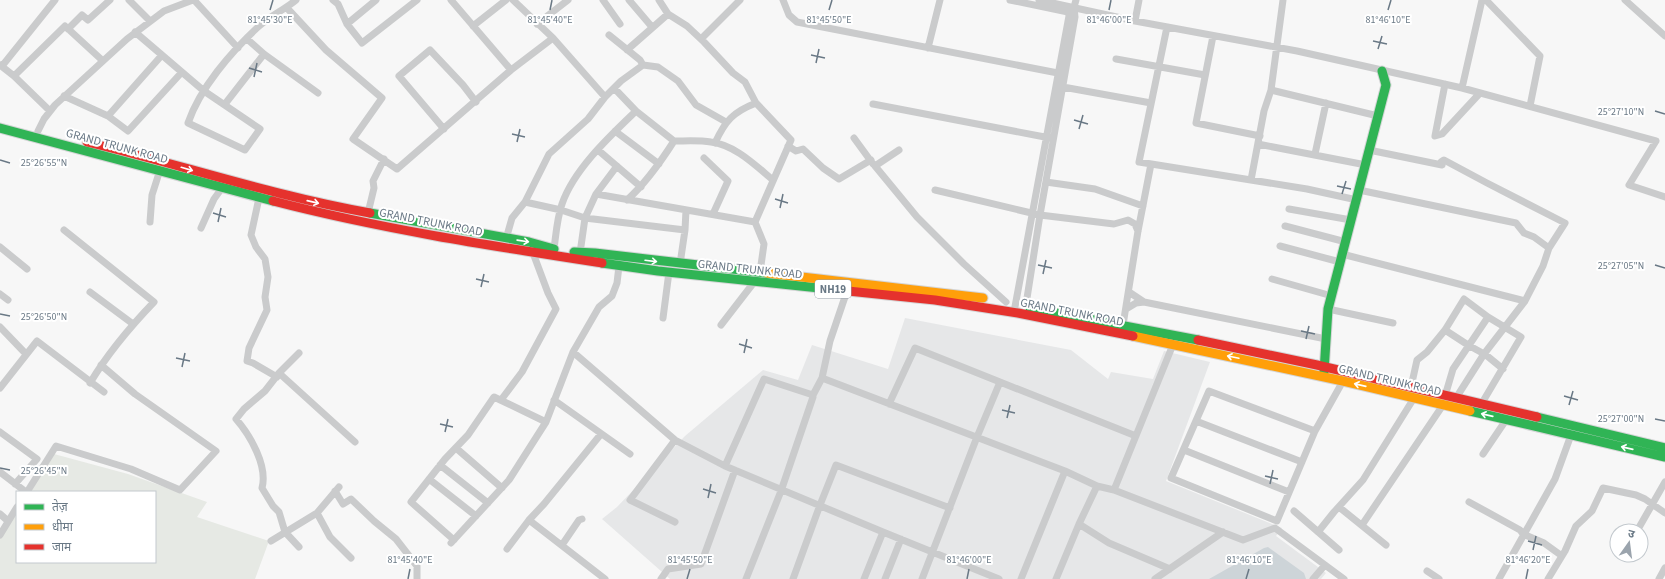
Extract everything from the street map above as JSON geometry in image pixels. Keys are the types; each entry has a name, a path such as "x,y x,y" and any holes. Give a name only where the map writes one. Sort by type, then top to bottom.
{"main road":[{"path":"1323,377 1328,309 1386,85 1382,71"},
{"name":"GRAND TRUNK ROAD","path":"1,126 38,131 116,149 255,188 323,204 506,239 529,242 554,249 760,272 968,304 1015,308 1174,340 1324,367 1411,387 1444,401 1506,420 1665,457"},
{"name":"GRAND TRUNK ROAD","path":"1,126 259,198 466,242 619,266 669,272 756,281 955,294 1006,302 1015,308"},
{"name":"GRAND TRUNK ROAD","path":"1025,311 1123,325 1174,340 1414,398 1444,401 1456,398 1482,403 1665,448"}],"street":[{"path":"50,112 1,65 55,0"},
{"path":"68,29 82,15 88,20 110,0"},
{"path":"129,0 150,21"},
{"path":"38,131 44,119 64,96 135,32 164,11 193,0 238,48"},
{"path":"135,32 204,91 260,129 245,150 188,123 204,91 238,48 259,26 287,8 296,0"},
{"path":"347,24 376,0"},
{"path":"338,1 347,24 362,43 417,0"},
{"path":"451,0 511,70"},
{"path":"473,26 506,0"},
{"path":"513,0 553,38 605,97"},
{"path":"537,24 568,0"},
{"path":"602,0 620,24"},
{"path":"629,0 652,27"},
{"path":"659,0 668,14 687,26 745,82 756,103 791,140 755,222 764,244 760,272"},
{"path":"701,39 740,0"},
{"path":"783,0 790,15 797,22 1062,74"},
{"path":"928,48 940,0"},
{"path":"1010,0 1068,12 1069,16 1046,182 1025,311"},
{"path":"1039,0 1075,4 1135,21 1278,48 1462,88 1656,141 1629,185 1665,197"},
{"path":"1135,21 1139,0"},
{"path":"1252,180 1264,111 1271,90 1278,48 1283,0"},
{"path":"1462,88 1482,0"},
{"path":"1486,0 1540,56 1530,106"},
{"path":"1625,0 1665,36"},
{"path":"1015,308 1032,213 1063,86 1062,74 1075,17 1075,4"},
{"path":"287,8 326,50 382,98 353,139 397,169 432,137 444,129 476,102 511,70 553,38"},
{"path":"627,50 668,14"},
{"path":"14,76 65,26 103,61"},
{"path":"1167,27 1139,162 1307,189 1356,200"},
{"path":"609,35 640,60 643,65"},
{"path":"1213,36 1196,123 1315,154 1366,165"},
{"path":"247,39 264,54 318,93"},
{"path":"444,129 399,76 430,50 463,85 476,102"},
{"path":"225,104 264,54"},
{"path":"108,116 162,55"},
{"path":"1116,59 1158,68 1205,75"},
{"path":"506,239 512,218 525,202 549,154 588,119 614,88 643,65 658,67 678,81 696,105 726,122"},
{"path":"64,96 108,116 128,131 182,72"},
{"path":"1444,84 1435,136 1442,134 1480,93"},
{"path":"1063,86 1151,103"},
{"path":"614,88 636,110 674,141 715,143 726,146 748,159 773,180"},
{"path":"1271,90 1378,116"},
{"path":"715,143 722,126 730,117 756,103"},
{"path":"1315,154 1326,103"},
{"path":"873,104 1051,138"},
{"path":"554,249 562,204 578,173 615,131 636,110"},
{"path":"615,131 659,164"},
{"path":"854,138 917,217 964,264 1006,302"},
{"path":"627,200 641,187 659,164 674,141"},
{"path":"788,146 796,151 803,149 823,168 839,178 899,150"},
{"path":"598,150 641,187"},
{"path":"1369,150 1442,165 1444,160 1565,223 1549,248 1543,266 1525,300 1484,354 1456,398"},
{"path":"704,158 728,181 712,214"},
{"path":"368,213 374,188 373,181 384,160"},
{"path":"1123,325 1138,231 1151,164"},
{"path":"580,253 585,218 596,194 617,166"},
{"path":"150,222 152,195 160,170"},
{"path":"1046,182 1094,189 1143,206"},
{"path":"201,228 214,199 222,188"},
{"path":"935,190 1040,215 1114,224 1128,220 1135,224 1138,231"},
{"path":"1359,190 1516,223 1524,233 1534,237 1549,248"},
{"path":"596,194 755,222"},
{"path":"259,198 251,235 256,247 265,259 268,276 265,297 267,310 249,348 247,361 278,376 355,442"},
{"path":"525,202 561,210 585,218 685,230"},
{"path":"1289,209 1352,220"},
{"path":"680,264 685,230 686,210"},
{"path":"1285,226 1346,242"},
{"path":"64,230 154,302 133,324 101,365 90,383"},
{"path":"1280,246 1341,258 1525,300"},
{"path":"0,248 27,269"},
{"path":"501,400 522,372 556,309 548,293 533,252"},
{"path":"546,422 494,397 468,435 440,465 410,502 453,541 502,488 546,422 573,352 598,307 612,296 617,283 619,266"},
{"path":"663,318 669,272"},
{"path":"1272,279 1332,296"},
{"path":"721,325 756,281"},
{"path":"724,466 764,379 813,395 822,378 830,341 848,286"},
{"path":"90,292 133,324"},
{"path":"1129,292 1144,302"},
{"path":"0,294 8,300"},
{"path":"1411,387 1417,360 1427,352 1445,330 1464,299 1521,337 1482,403"},
{"path":"1126,309 1136,303 1144,302 1326,338"},
{"path":"1328,309 1393,323"},
{"path":"1362,526 1444,401 1453,369 1488,316"},
{"path":"0,328 26,354"},
{"path":"1445,330 1484,354 1503,369"},
{"path":"1114,490 1174,340"},
{"path":"0,388 37,341 90,383 104,392"},
{"path":"889,404 915,348 1136,436"},
{"path":"573,352 675,440 724,466 999,579"},
{"path":"299,353 265,391 236,418 246,431 256,450 263,472 264,480 262,488 273,506 279,512 285,532 299,547"},
{"path":"27,491 56,446 131,469 180,490 216,451 135,394 101,365"},
{"path":"822,378 1065,471 1097,486 1114,490 1243,540 1275,528 1344,579"},
{"path":"1315,431 1209,391 1171,478 1276,520 1315,431 1343,381"},
{"path":"922,579 1000,382"},
{"path":"746,579 781,489 813,397"},
{"path":"1318,532 1363,480 1414,398"},
{"path":"554,400 630,454"},
{"path":"1483,454 1506,420"},
{"path":"1196,421 1302,462"},
{"path":"0,432 37,459 15,484"},
{"path":"507,549 528,520 544,504 601,434"},
{"path":"1499,579 1555,479 1571,435"},
{"path":"675,440 630,500 675,522"},
{"path":"456,448 502,488"},
{"path":"1184,450 1289,492"},
{"path":"440,465 488,503"},
{"path":"793,579 836,465 950,508"},
{"path":"661,579 668,569 701,564 735,470"},
{"path":"1021,579 1065,471"},
{"path":"0,472 25,491"},
{"path":"429,480 476,516"},
{"path":"1641,523 1665,482"},
{"path":"1056,579 1097,486"},
{"path":"1548,579 1562,556 1576,526 1592,511 1603,488 1636,495 1645,499 1665,513"},
{"path":"271,541 317,513 337,489 343,504 351,499 374,521 396,538 416,566 417,579"},
{"path":"1469,502 1520,530 1523,534 1544,543 1562,556"},
{"path":"1339,507 1386,545"},
{"path":"0,534 16,508"},
{"path":"1294,511 1339,550"},
{"path":"317,513 330,537 351,558"},
{"path":"0,514 8,520"},
{"path":"562,545 579,520 582,519"},
{"path":"528,520 605,579"},
{"path":"1079,524 1109,543 1170,569"},
{"path":"864,579 883,532"},
{"path":"1155,579 1223,532"},
{"path":"885,579 901,539"},
{"path":"1313,579 1325,565"},
{"path":"1659,579 1665,568"},
{"path":"1427,571 1439,579"}],"shaded area":[{"path":"905,318 1071,350 1108,379 1111,372 1153,379 1164,351 1210,362 1166,481 1282,528 1276,536 1326,573 1321,579 670,579 602,519 617,507 685,436 763,370 798,380 812,345 888,369"},
{"path":"54,454 128,474 207,502 197,517 269,541 255,579 0,579 0,536 16,512 16,563 156,563 156,491 30,491"},
{"path":"1268,547 1304,573 1306,579 1209,579 1264,548"}],"traffic: fast":[{"path":"1324,372 1328,309 1386,85 1382,71"},
{"path":"0,128 273,201"},
{"path":"370,213 529,242 554,249"},
{"path":"574,252 595,253 767,273"},
{"path":"602,263 658,271 848,291"},
{"path":"1030,308 1198,340"},
{"path":"1470,411 1665,457"},
{"path":"1537,417 1665,448"}],"traffic: slow":[{"path":"767,273 983,298"},
{"path":"1133,336 1343,381 1470,411"}],"traffic: jam":[{"path":"87,142 263,189 370,213"},
{"path":"273,201 396,228 602,263"},
{"path":"848,291 935,300 1018,313 1133,336"},
{"path":"1198,340 1317,365 1537,417"}]}
